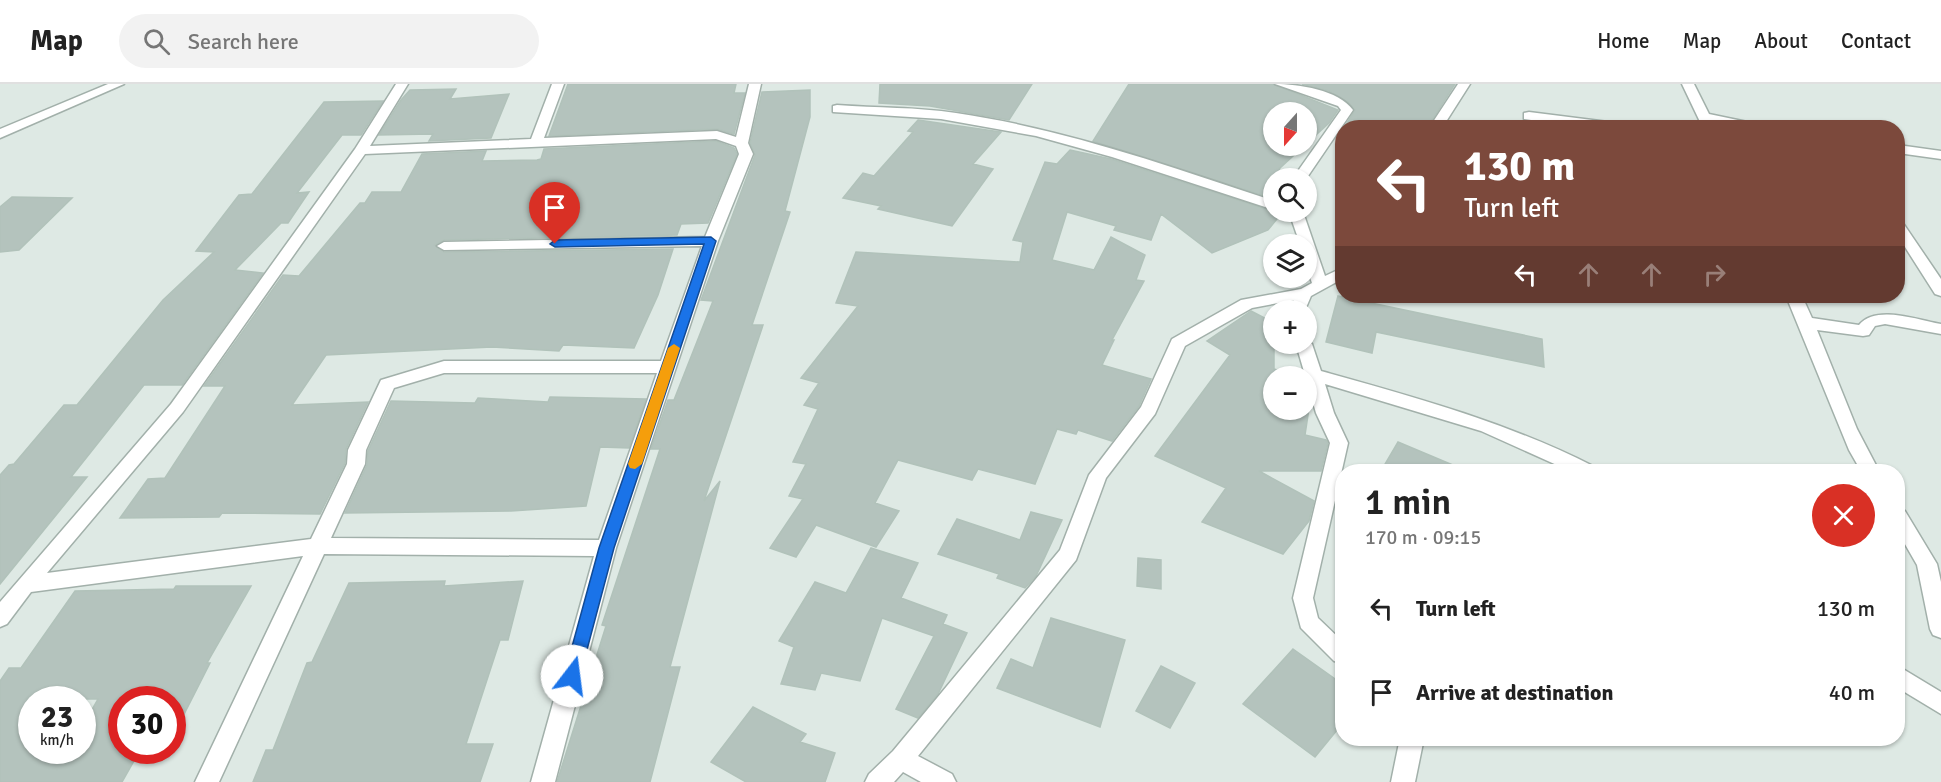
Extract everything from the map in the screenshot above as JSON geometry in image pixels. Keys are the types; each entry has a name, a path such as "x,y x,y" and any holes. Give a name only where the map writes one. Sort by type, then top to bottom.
{"street":[{"path":"0,134 118,84"},
{"path":"0,618 26,584 177,408 361,150 402,84"},
{"path":"536,142 558,84"},
{"path":"543,782 606,548 711,241 746,154 741,143 755,84"},
{"path":"1281,84 1342,103 1347,110 1340,120"},
{"path":"1440,120 1464,84"},
{"path":"1688,84 1707,120"},
{"path":"837,109 928,114 1000,125 1091,148 1263,203"},
{"path":"1529,116 1561,120"},
{"path":"1307,168 1335,127"},
{"path":"361,150 717,135 741,143"},
{"path":"1905,150 1941,154"},
{"path":"1296,222 1308,296"},
{"path":"1905,237 1941,291"},
{"path":"444,246 711,241"},
{"path":"877,782 901,759 1069,554 1098,475 1149,410 1178,343 1247,304 1308,296 1335,278"},
{"path":"1798,303 1808,323 1857,451 1865,464"},
{"path":"1808,323 1863,331 1870,322 1885,319 1941,329"},
{"path":"207,782 319,546 356,464 357,450 387,384 444,368 667,367"},
{"path":"1317,376 1412,402 1544,447 1574,464"},
{"path":"1317,388 1325,414 1339,443 1303,598 1308,622 1335,647"},
{"path":"1905,526 1934,565 1941,629"},
{"path":"26,584 319,546 606,548"},
{"path":"1905,681 1941,704"},
{"path":"1403,782 1410,746"},
{"path":"901,759 944,782"}],"building":[{"path":"568,84 736,84 734,93 745,93 734,134 717,129 549,136"},
{"path":"880,84 1032,84 1009,120 930,106 879,103"},
{"path":"1129,84 1273,84 1338,110 1329,123 1317,134 1317,102 1263,102 1263,156 1293,156 1280,168 1263,168 1263,195 1093,141"},
{"path":"1302,84 1455,84 1432,120 1349,120 1355,110 1348,102 1329,91"},
{"path":"456,89 450,99 509,94 491,138 429,141 433,134 379,135 410,90"},
{"path":"810,90 810,117 785,211 790,212 752,325 763,325 704,501 720,481 670,667 680,667 650,782 557,782 606,626 602,625 660,449 651,449 668,400 674,400 713,301 701,300 755,155 750,143 762,92"},
{"path":"383,101 361,135 342,135 297,193 309,192 288,223 281,223 235,270 263,273 182,385 144,385 71,477 87,477 0,584 0,475 9,465 14,464 64,405 77,405 163,300 214,252 196,251 239,195 252,194 324,102"},
{"path":"918,120 1001,132 973,164 993,169 952,226 878,209 881,206 843,198 863,173 874,176 913,132 908,131"},
{"path":"716,141 734,148 737,154 708,223 681,224 677,235 444,240 435,245 444,252 673,249 658,295 634,348 563,345 559,351 492,347 326,355 292,405 368,402 346,449 345,463 320,514 222,513 219,517 120,518 148,479 165,478 225,386 204,386 283,275 299,276 360,203 365,203 372,192 401,192 422,154 486,151 482,161 537,160 541,159 544,149"},
{"path":"1070,150 1111,159 1263,208 1263,222 1274,222 1268,230 1212,253 1161,214 1151,240 1114,230 1116,226 1067,212 1052,260 1094,270 1111,237 1145,255 1136,280 1144,281 1112,340 1114,340 1102,365 1151,379 1139,406 1112,441 1078,430 1076,434 1057,429 1035,484 978,469 972,480 898,460 875,503 899,511 876,547 816,525 796,557 770,548 803,499 789,496 806,464 793,462 818,409 804,405 819,383 801,378 858,306 836,303 856,252 1020,262 1023,242 1013,240 1045,162 1057,164"},
{"path":"12,197 72,198 19,250 0,252 0,207"},
{"path":"1336,303 1371,303 1542,339 1544,367 1376,332 1372,353 1326,342"},
{"path":"1251,311 1263,317 1263,354 1274,354 1274,366 1263,366 1263,420 1307,420 1305,435 1326,440 1328,443 1321,471 1259,471 1314,501 1309,521 1283,554 1202,522 1226,488 1155,456 1230,355 1207,341"},
{"path":"550,397 646,399 629,448 600,447 586,506 511,511 345,513 367,465 368,451 391,401 475,403 478,398 548,402"},
{"path":"1398,442 1450,464 1385,464"},
{"path":"1031,512 1062,520 1036,576 1025,588 997,578 999,574 938,554 957,519 1020,540"},
{"path":"871,548 918,563 901,598 947,615 943,624 967,633 938,694 918,718 896,709 934,636 882,618 860,681 821,673 815,690 781,684 794,647 779,641 815,582 846,593"},
{"path":"1138,558 1161,560 1161,589 1137,586"},
{"path":"445,581 444,586 523,581 508,640 500,640 466,744 493,744 480,782 253,782 266,750 273,750 307,663 312,662 349,583"},
{"path":"176,586 251,586 207,663 210,663 186,710 186,686 108,686 108,764 132,764 122,782 0,782 0,681 9,668 21,668 75,591 174,589"},
{"path":"1051,618 1125,640 1100,727 997,688 1011,659 1033,668"},
{"path":"1293,649 1335,679 1335,733 1315,757 1243,704"},
{"path":"1161,666 1195,683 1170,728 1136,711"},
{"path":"753,707 806,734 800,742 835,753 825,782 746,782 711,762"}],"slow traffic":[{"path":"635,464 674,348"}],"route":[{"path":"555,244 711,241 606,548 572,676"}]}
